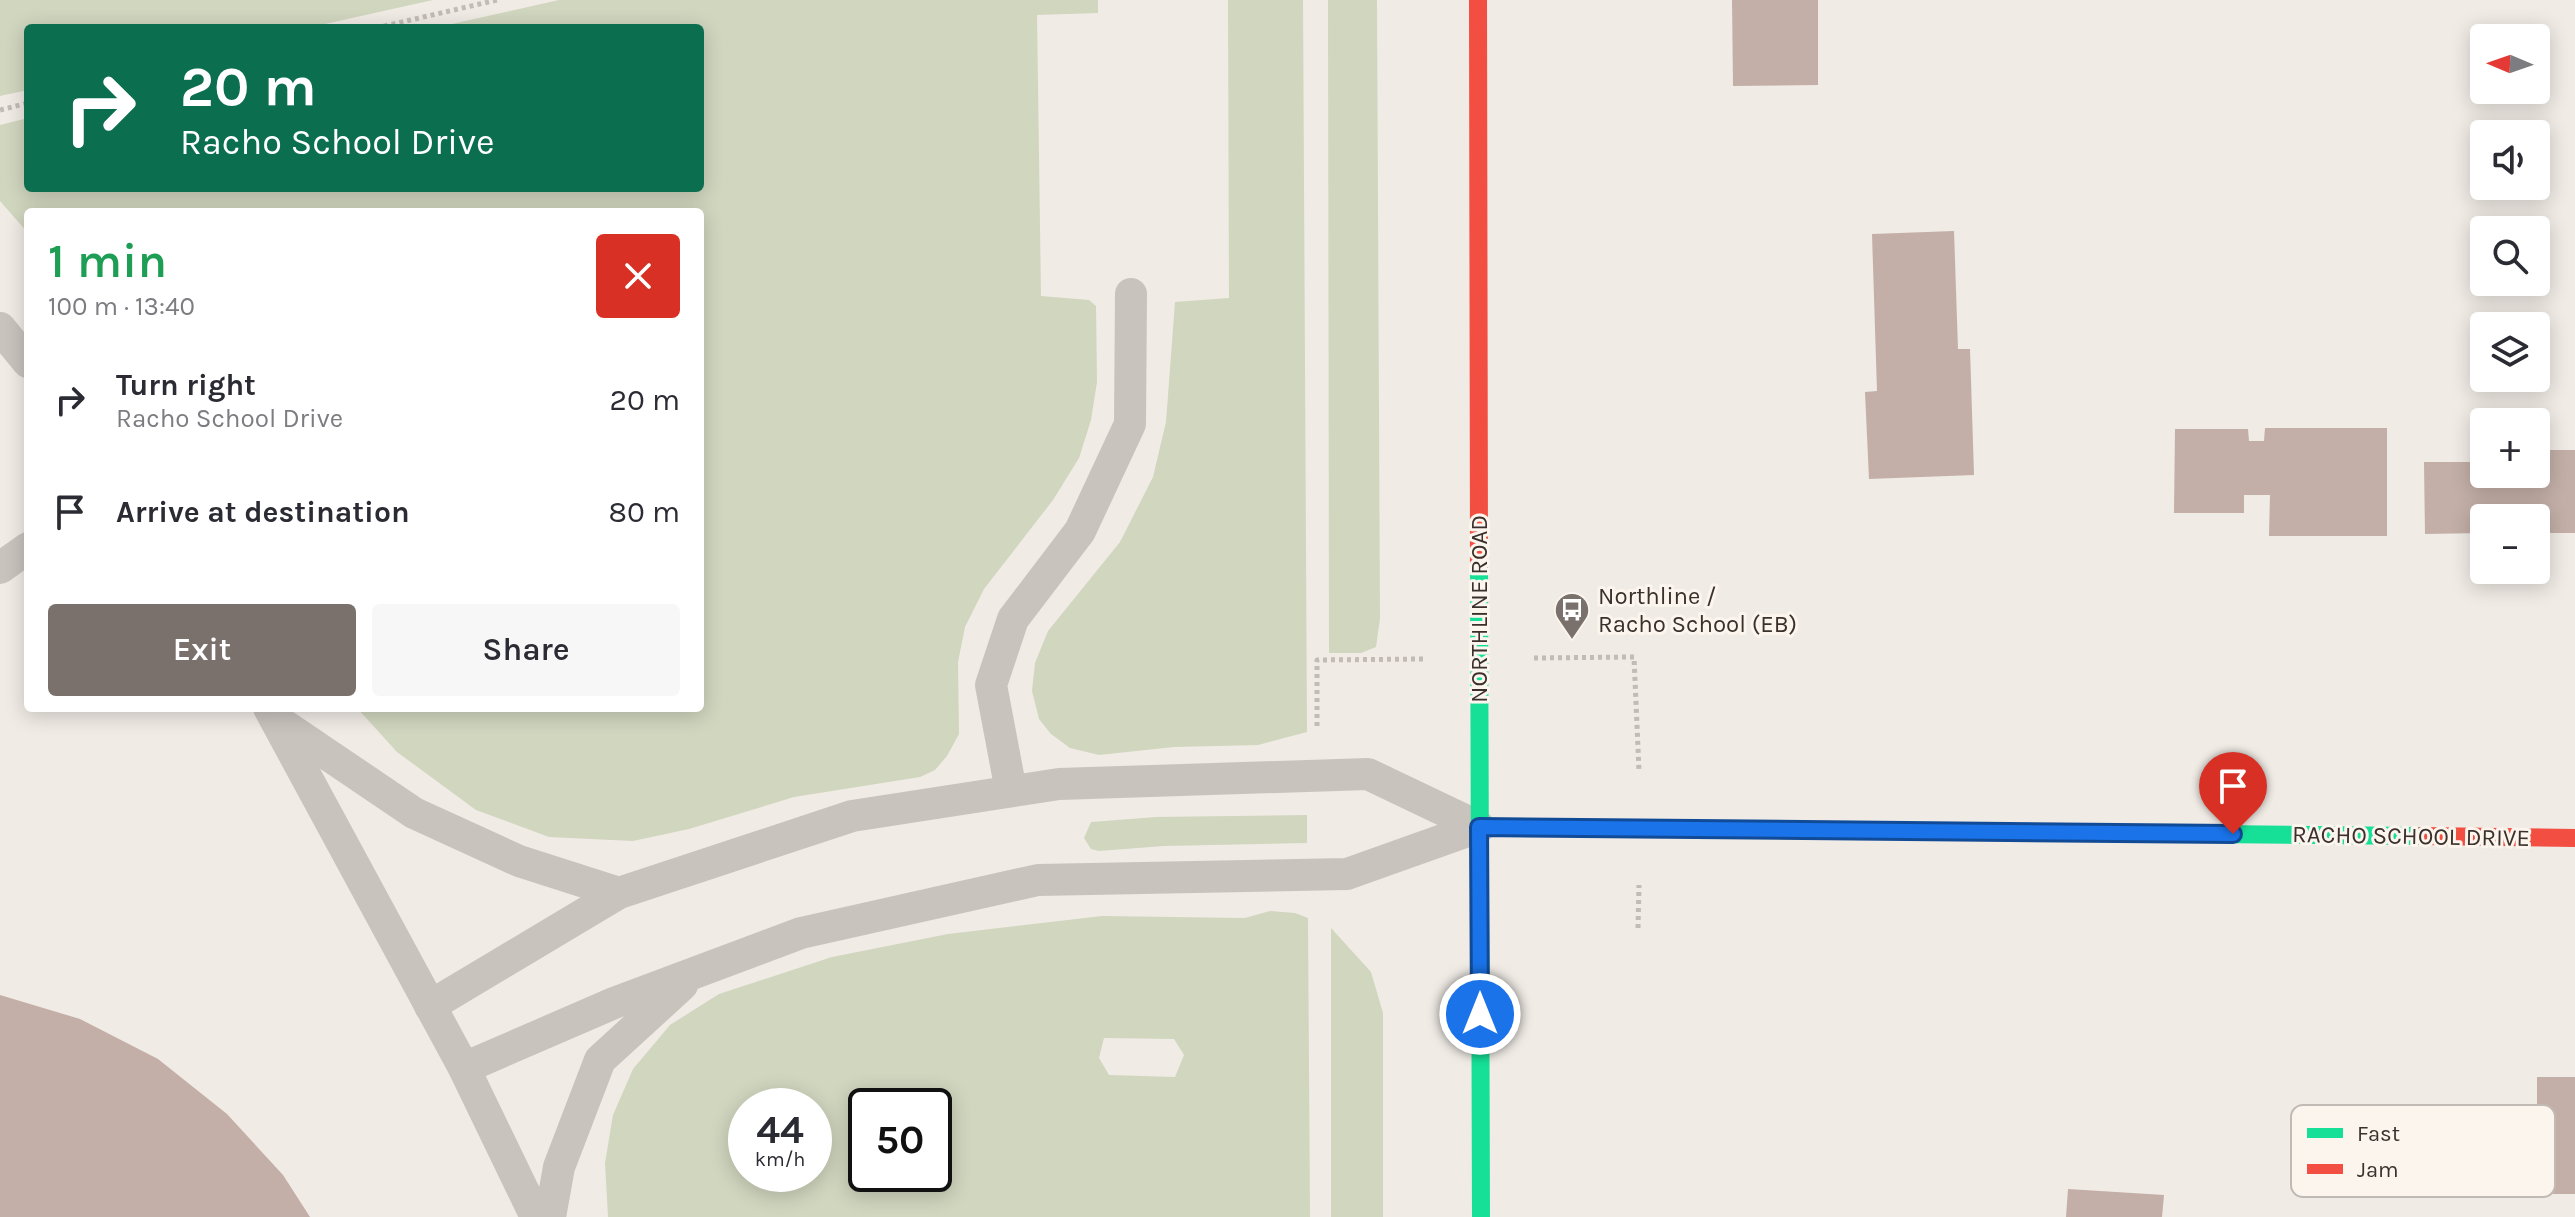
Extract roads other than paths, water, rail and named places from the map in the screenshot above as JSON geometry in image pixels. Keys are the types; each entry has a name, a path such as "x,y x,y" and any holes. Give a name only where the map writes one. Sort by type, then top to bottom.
{"main road":[{"name":"NORTHLINE ROAD","path":"1478,0 1481,1217"},
{"name":"RACHO SCHOOL DRIVE","path":"1479,827 2575,838"}],"lane":[{"path":"1011,791 991,685 1013,619 1080,531 1130,424 1131,294"},
{"path":"0,328 24,357"},
{"path":"0,568 24,551"},
{"path":"272,714 414,813 519,861 619,893"},
{"path":"272,714 464,1068 536,1217"},
{"path":"430,1006 619,893 852,816 1059,784 1368,774 1479,827"},
{"path":"464,1068 614,1003 801,933 1038,880 1347,874 1479,827"},
{"path":"550,1217 559,1167 600,1060 696,973"}],"place":[{"name":"Northline / Racho School (EB)","path":"1572,641"}]}
